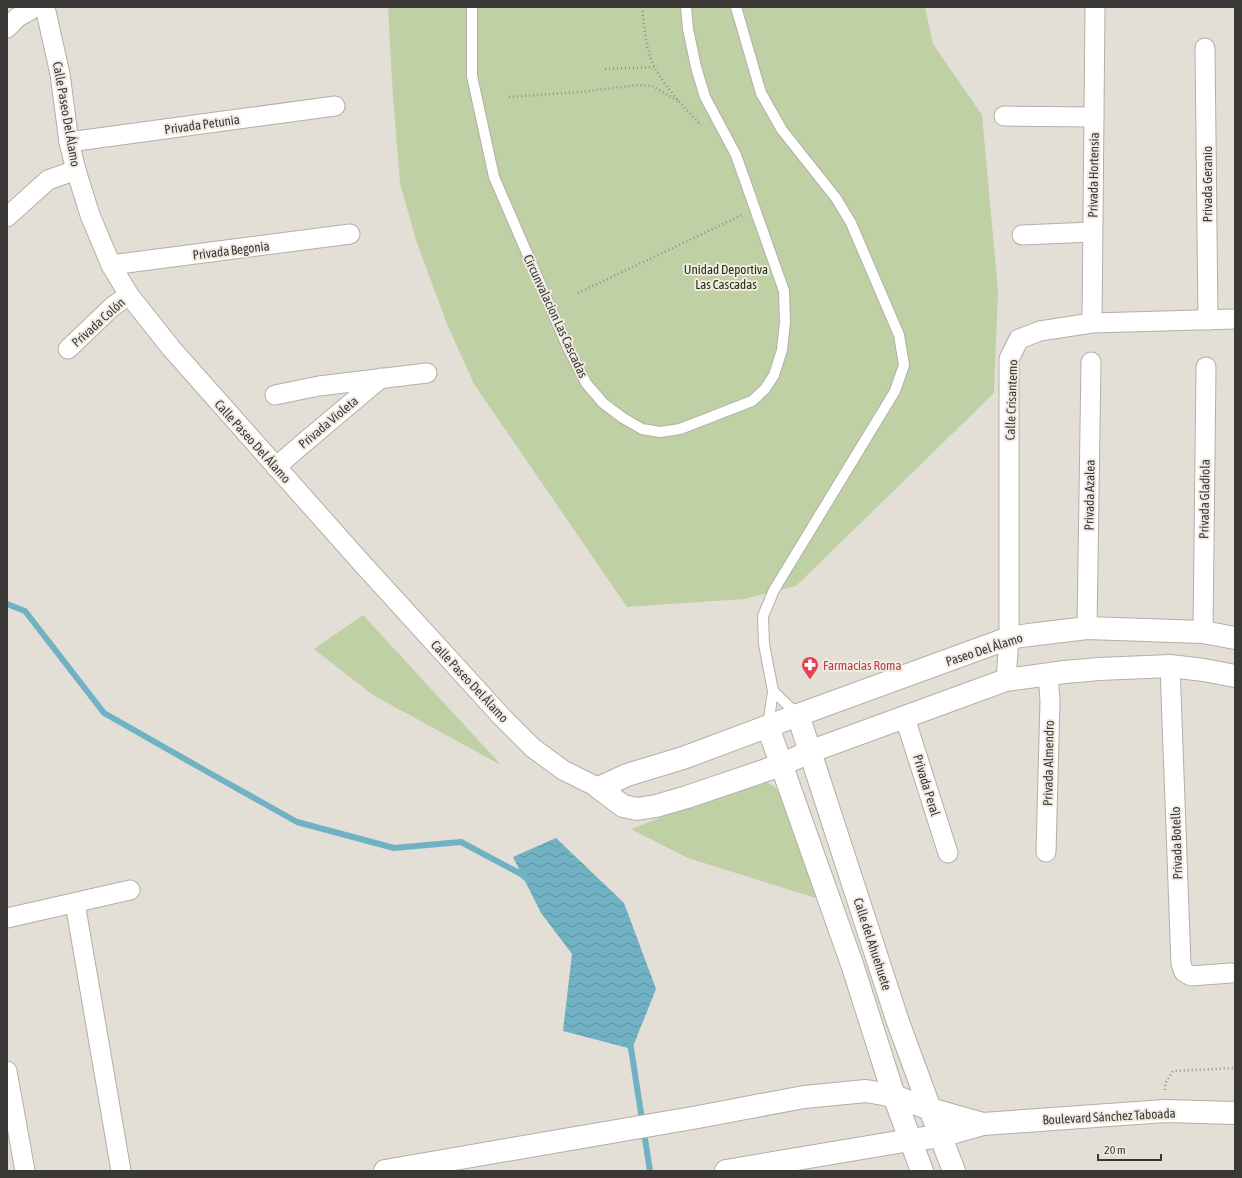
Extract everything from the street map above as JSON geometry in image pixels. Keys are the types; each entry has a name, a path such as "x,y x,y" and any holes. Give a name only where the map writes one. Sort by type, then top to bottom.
{"street":[{"path":"7,28 18,17 36,7"},
{"name":"Calle Paseo Del Álamo","path":"45,7 60,74 69,142 76,170 90,215 111,265 129,295 171,348 276,467 502,717 533,748 563,770 599,788 623,806 637,809 656,806 687,797 781,766"},
{"name":"Privada Hortensia","path":"1092,323 1095,7"},
{"name":"Privada Geranio","path":"1206,48 1208,320"},
{"name":"Privada Petunia","path":"69,142 335,106"},
{"name":"Privada Hortensia","path":"1004,116 1094,117"},
{"path":"7,217 48,180 76,170"},
{"name":"Privada Hortensia","path":"1022,235 1092,232"},
{"name":"Privada Begonia","path":"111,265 350,234"},
{"name":"Privada Colón","path":"68,349 112,307 129,295"},
{"name":"Calle Crisantemo","path":"1006,680 1009,638 1009,359 1019,339 1040,331 1092,323 1235,320"},
{"name":"Privada Azalea","path":"1087,628 1092,362"},
{"name":"Privada Gladiola","path":"1203,632 1206,367"},
{"name":"Privada Violeta","path":"275,395 319,386 427,373"},
{"name":"Privada Violeta","path":"276,467 381,378"},
{"name":"Paseo Del Álamo","path":"768,727 1009,638 1087,628 1203,632 1235,638"},
{"path":"781,766 809,752 1006,680 1099,669 1170,666 1204,670 1235,676"},
{"name":"Privada Botello","path":"1170,666 1181,964 1184,972 1191,976 1231,973"},
{"name":"Privada Almendro","path":"1046,852 1050,701 1048,674"},
{"name":"Calle del Ahuehuete","path":"798,715 898,1022 954,1171"},
{"name":"Privada Peral","path":"905,718 948,853"},
{"path":"599,788 627,775 683,758 768,727"},
{"name":"Calle del Ahuehuete","path":"768,727 853,967 894,1096 922,1171"},
{"path":"7,918 130,890"},
{"path":"75,903 121,1171"},
{"path":"7,1070 25,1171"},
{"path":"385,1171 804,1097 866,1091 894,1096 983,1124"},
{"name":"Boulevard Sánchez Taboada","path":"983,1124 1165,1111 1235,1113"},
{"path":"726,1171 941,1136 983,1124"}],"lane":[{"name":"Circunvalacion Las Cascadas","path":"472,7 472,76 494,177 568,348 586,383 603,403 623,418 642,429 660,432 680,429 752,401 765,389 774,376 782,350 785,322 784,291 736,155 705,96 696,67 688,29 686,7"},
{"path":"736,7 761,93 782,130 836,198 851,223 899,335 904,365 895,391 774,590 763,616 764,644 773,691 768,727"},
{"path":"773,691 798,715"}],"path":[{"path":"642,7 650,59 660,78 690,114 704,128"},
{"path":"605,69 654,66"},
{"path":"509,97 580,92 638,85 652,86 680,102"},
{"path":"738,209 740,216"},
{"path":"578,293 755,209"},
{"path":"1165,1111 1165,1084 1173,1071 1235,1068"}],"green space":[{"name":"Unidad Deportiva Las Cascadas","path":"388,7 925,7 933,44 982,115 998,291 994,393 796,586 744,599 627,607 474,384 447,324 416,240 400,183"},
{"path":"363,615 501,765 373,695 314,649"},
{"path":"758,780 775,787 785,803 816,898 688,858 631,829"}],"water":[{"path":"556,838 624,903 656,989 632,1049 563,1031 572,954 541,913 513,857"}],"waterway":[{"path":"7,604 25,611 104,713 297,822 394,848 461,842 521,874 527,879"},
{"path":"630,1042 650,1171"}],"place":[{"name":"Farmacias Roma","path":"810,680"}]}
